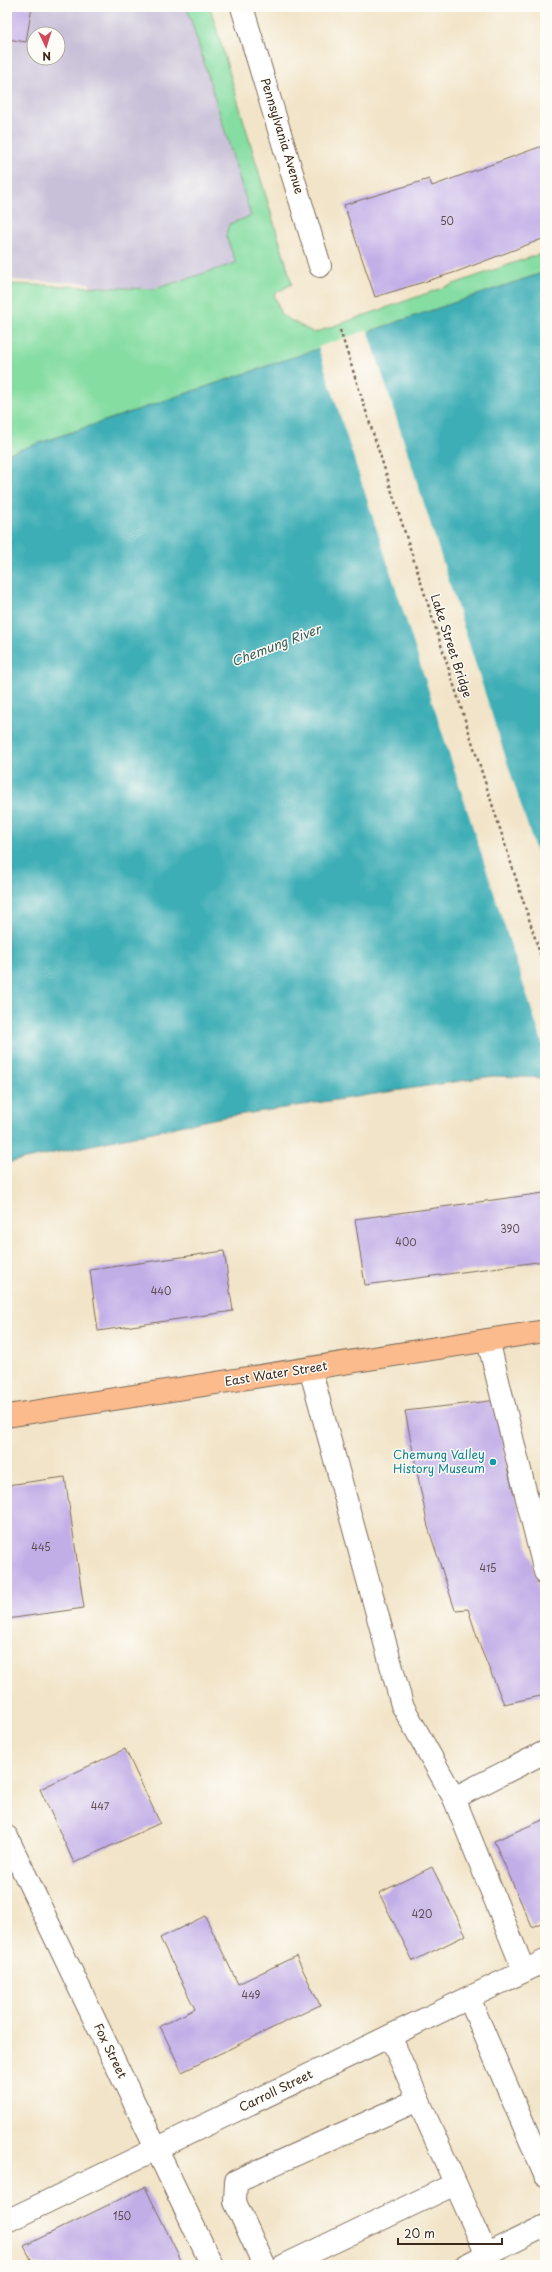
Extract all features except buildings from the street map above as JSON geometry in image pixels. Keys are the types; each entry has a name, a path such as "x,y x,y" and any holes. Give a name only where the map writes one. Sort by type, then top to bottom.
{"main road":[{"name":"East Water Street","path":"7,1416 545,1331"}],"street":[{"name":"Pennsylvania Avenue","path":"242,7 320,266"},
{"path":"488,1340 545,1572"},
{"path":"310,1368 402,1705 454,1798 524,1971"},
{"path":"454,1798 545,1752"},
{"name":"Fox Street","path":"7,1837 212,2265"},
{"name":"Carroll Street","path":"7,2221 545,1961"},
{"path":"469,1998 545,2176"},
{"path":"390,2036 487,2255"},
{"path":"264,2265 235,2202 236,2181 418,2100"},
{"path":"285,2265 455,2184"},
{"path":"466,2265 545,2226"}],"path":[{"name":"Lake Street Bridge","path":"340,330 545,969"}],"shaded area":[{"path":"7,7 205,7 289,269 108,312 89,283 7,280"}],"green space":[{"path":"187,7 210,7 292,284 274,294 281,315 314,333 545,252 545,272 7,454 7,284 155,289 236,263 226,236 229,224 251,216"}],"water":[{"name":"Chemung River","path":"545,272 545,1078 493,1076 218,1118 7,1163 7,454"}],"pier":[{"path":"368,330 545,880 545,1051 318,347"}],"place":[{"name":"Chemung Valley History Museum","path":"493,1462"}]}
